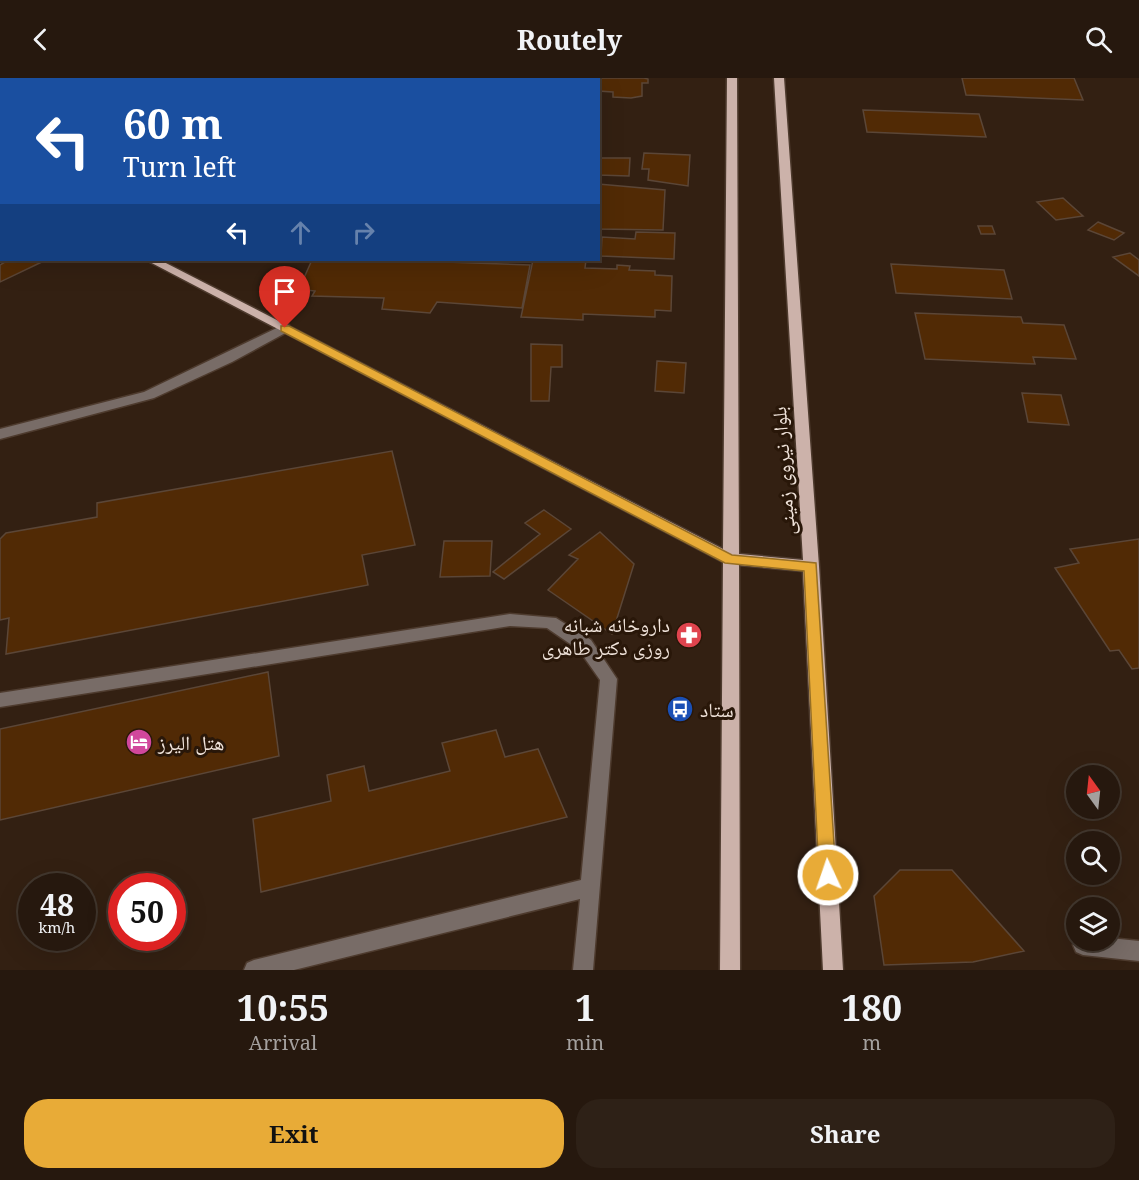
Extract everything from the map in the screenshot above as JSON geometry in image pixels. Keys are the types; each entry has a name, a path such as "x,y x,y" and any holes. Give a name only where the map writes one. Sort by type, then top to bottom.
{"main road":[{"path":"730,970 732,78"},
{"name":"بلوار نیروی زمینی","path":"778,78 811,566 833,970"},
{"path":"154,261 730,560 811,566"}],"street":[{"path":"0,434 149,395 227,359 285,328"},
{"path":"0,700 510,620 550,622 585,645 609,679 583,970"},
{"path":"254,970 590,887"},
{"path":"1120,949 1139,951"}],"building":[{"path":"600,78 648,79 648,83 642,83 642,96 613,97 613,92 600,91"},
{"path":"962,78 1074,78 1083,100 966,95"},
{"path":"863,110 979,114 986,137 867,132"},
{"path":"644,153 690,155 688,186 648,180 649,169 642,169"},
{"path":"600,158 630,158 629,176 600,175"},
{"path":"600,184 665,190 663,230 600,229"},
{"path":"1063,198 1083,216 1056,220 1037,202"},
{"path":"1098,222 1124,233 1114,240 1088,230"},
{"path":"978,226 992,226 995,234 981,234"},
{"path":"636,232 675,233 674,259 601,256 602,237 635,239"},
{"path":"1130,253 1139,260 1139,276 1113,257"},
{"path":"3,261 44,261 0,282 0,265 5,262"},
{"path":"312,261 446,261 530,265 522,308 437,302 430,313 382,309 384,298 312,296 315,291 299,289"},
{"path":"533,261 586,261 585,268 617,269 617,265 630,266 629,270 655,271 655,275 672,276 671,311 655,310 655,317 583,314 583,320 521,317"},
{"path":"891,264 1004,270 1012,299 896,293"},
{"path":"915,313 1021,317 1023,323 1064,325 1076,359 1033,357 1035,364 925,359"},
{"path":"531,344 562,345 562,367 551,367 549,401 531,401"},
{"path":"657,361 686,363 684,393 655,391"},
{"path":"1022,393 1061,395 1069,425 1028,422"},
{"path":"392,451 415,545 362,555 368,585 6,654 9,618 0,620 0,539 6,533 97,517 97,503"},
{"path":"544,510 571,529 504,579 493,572 540,534 525,523"},
{"path":"600,532 634,564 612,634 548,590 578,559 569,555"},
{"path":"1139,539 1139,668 1132,669 1119,650 1110,651 1055,568 1079,563 1070,549"},
{"path":"444,541 492,541 490,576 440,577"},
{"name":"هتل الیرز","path":"268,672 279,756 0,820 0,729"},
{"path":"496,730 505,757 538,749 567,817 261,892 253,819 331,801 327,775 364,766 369,791 450,771 442,743"},
{"path":"900,870 952,870 1024,951 973,962 884,965 874,896"}],"place":[{"name":"داروخانه شبانه روزی دکتر طاهری","path":"689,635"},
{"name":"ستاد","path":"680,709"},
{"name":"هتل الیرز","path":"139,742"}],"route":[{"path":"285,328 730,560 811,566 828,875"}]}
